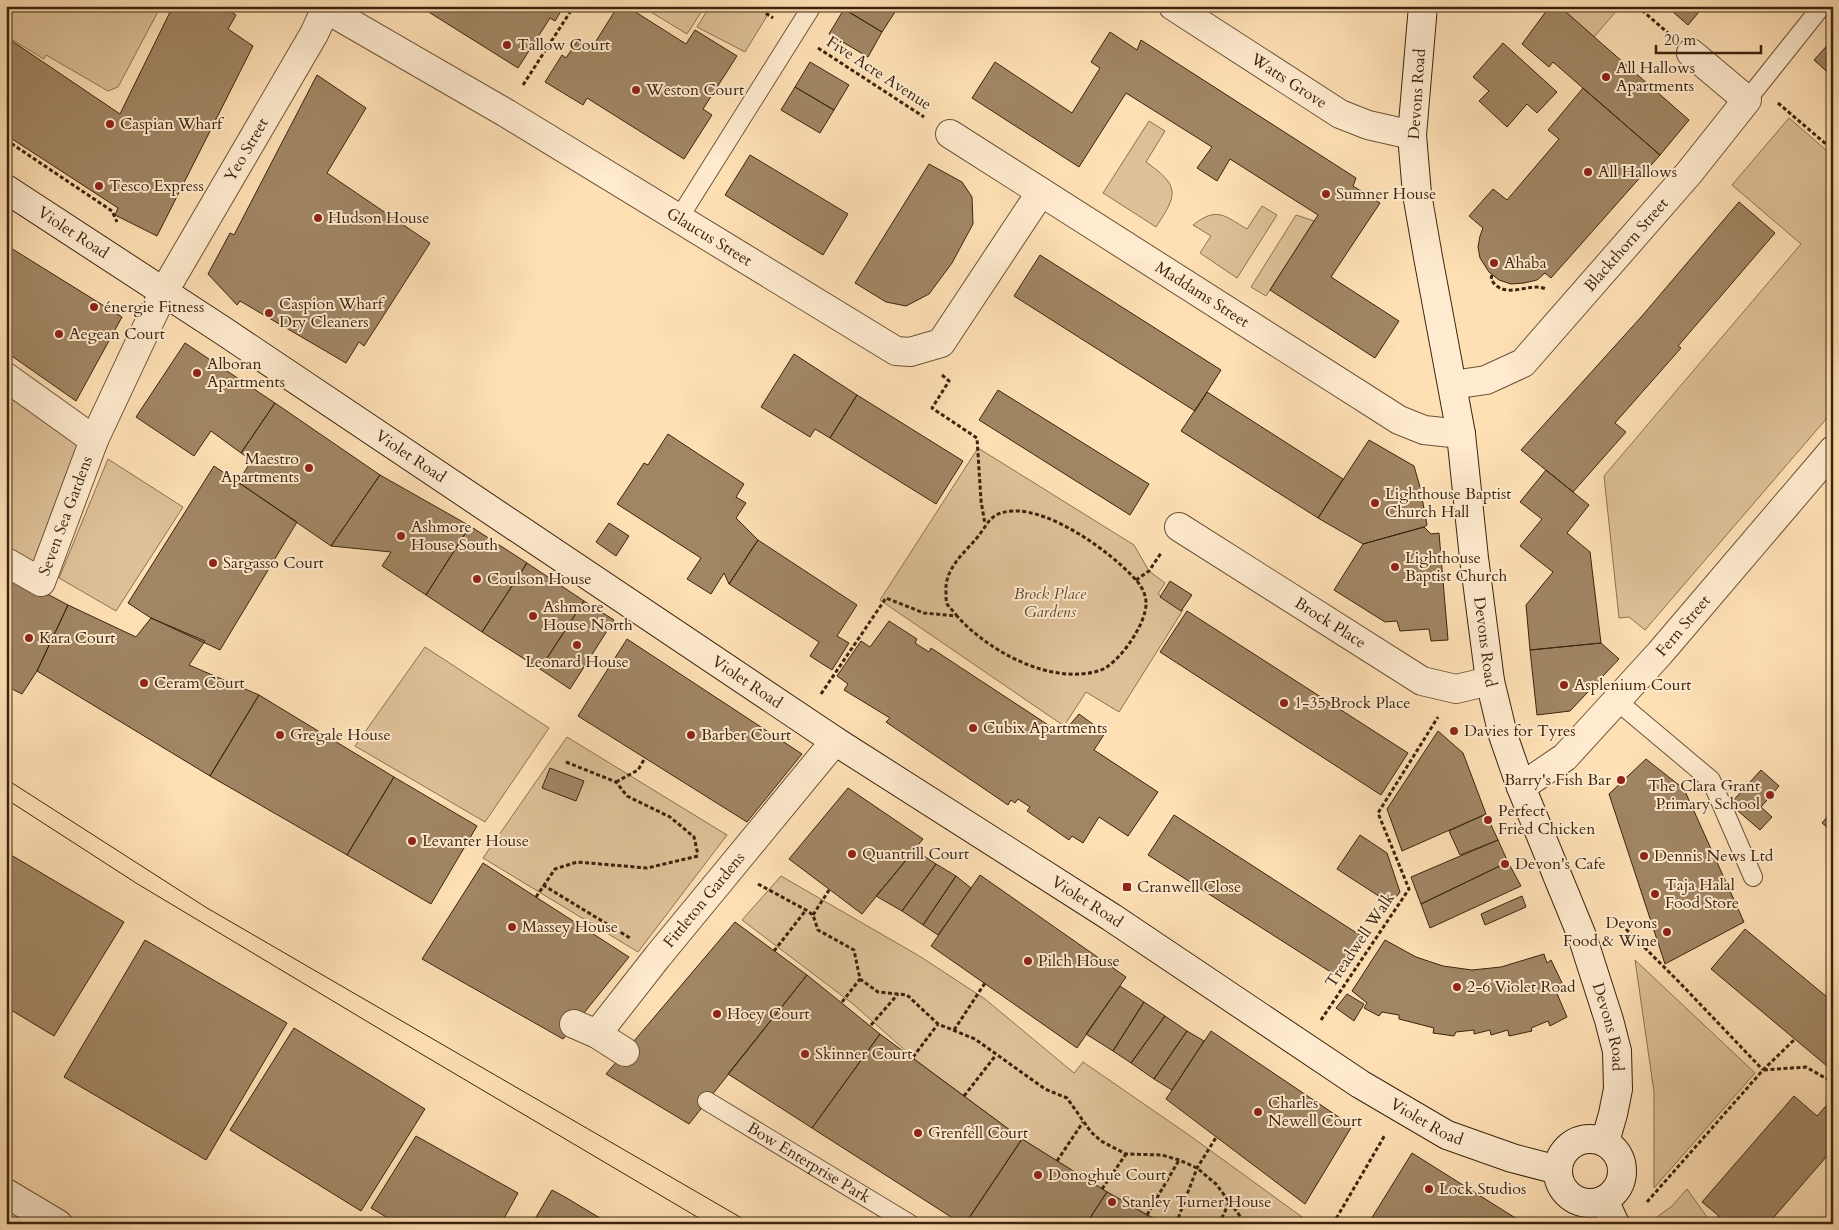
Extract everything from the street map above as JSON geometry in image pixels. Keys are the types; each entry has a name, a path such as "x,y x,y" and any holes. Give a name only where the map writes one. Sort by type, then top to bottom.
{"street":[{"name":"Watts Grove","path":"1173,6 1340,114 1368,125 1412,135"},
{"name":"Devons Road","path":"1423,6 1412,135 1418,194 1428,257 1461,434 1490,682 1503,735 1521,787 1582,936 1617,1051 1618,1089 1605,1142"},
{"name":"Glaucus Street","path":"326,8 679,218 896,351 910,352"},
{"name":"Yeo Street","path":"163,293 314,34 326,8"},
{"path":"1691,53 1753,93"},
{"name":"Blackthorn Street","path":"1453,385 1486,380 1510,371 1523,363 1689,173 1753,93"},
{"name":"Maddams Street","path":"950,134 1399,420 1424,430 1461,434"},
{"name":"Violet Road","path":"6,189 222,330 834,741 1111,917 1360,1084 1447,1136 1558,1170"},
{"path":"910,352 940,343 1041,192"},
{"name":"Seven Sea Gardens","path":"6,562 41,582 94,440 163,293"},
{"name":"Seven Sea Gardens","path":"6,376 94,440"},
{"name":"Fern Street","path":"1521,787 1565,757 1617,701 1833,450"},
{"name":"Brock Place","path":"1179,527 1422,681 1456,689 1490,682"},
{"name":"Fittleton Gardens","path":"625,1052 586,1029 658,956 834,741"},
{"path":"1583,1139 1605,1142 1616,1151 1622,1164 1622,1178 1615,1191 1610,1212 1576,1200 1563,1188 1559,1180 1558,1170 1565,1150 1574,1143 1583,1139"},
{"path":"6,1193 58,1224"}],"lane":[{"path":"679,218 812,6"},
{"path":"1753,93 1822,6"},
{"path":"1617,701 1711,780 1753,877"},
{"name":"Bow Enterprise Park","path":"707,1101 910,1224"}],"path":[{"path":"530,75 574,6"},
{"path":"755,6 779,22"},
{"path":"1637,6 1691,53"},
{"name":"Five Acre Avenue","path":"795,33 950,134"},
{"path":"1753,93 1833,150"},
{"path":"6,140 112,211 119,226"},
{"path":"1492,275 1491,279 1494,284 1503,289 1515,291 1542,287 1576,303"},
{"path":"910,352 949,381 932,408 977,438 985,524"},
{"path":"1013,511 1027,512 1053,519 1120,562 1141,587 1146,603 1142,622 1118,658 1100,671 1083,674 1040,670 1020,662 994,648 965,625 957,616 947,603 946,588 951,569 962,553 978,537 985,524 999,513 1013,511"},
{"path":"821,694 886,598 924,613 957,616"},
{"name":"Treadwell Walk","path":"1321,1021 1409,889 1378,813 1456,689"},
{"path":"616,782 638,770 645,758"},
{"path":"566,762 616,782 627,796 670,817 694,837 698,856"},
{"path":"536,897 555,869 577,862 647,868 698,856 730,870 813,915 818,930 854,950 860,979 878,992 907,995 938,1024 975,1040 1045,1089 1067,1098 1084,1122 1101,1141 1126,1154 1162,1155 1197,1168 1216,1184 1246,1224"},
{"path":"543,885 658,956"},
{"path":"813,915 829,890"},
{"path":"774,951 806,910"},
{"path":"1626,929 1763,1070"},
{"path":"842,1002 860,979"},
{"path":"954,1030 985,983"},
{"path":"871,1025 899,994"},
{"path":"913,1057 938,1024"},
{"path":"1646,1202 1763,1070 1795,1039"},
{"path":"964,1096 996,1054"},
{"path":"1763,1070 1806,1067 1833,1080"},
{"path":"1057,1161 1084,1122"},
{"path":"1334,1224 1387,1133"},
{"path":"1176,1224 1197,1168 1217,1136"},
{"path":"1102,1190 1126,1154"},
{"path":"1147,1215 1179,1160"},
{"path":"1219,1224 1229,1203"},
{"path":"1820,1224 1833,1219"}],"green space":[{"path":"6,6 161,6 118,87 108,91 46,55 44,59 6,36"},
{"path":"641,6 705,6 687,34"},
{"path":"710,6 773,6 745,52 697,27"},
{"path":"1559,6 1615,6 1618,9 1594,37"},
{"path":"1789,118 1833,156 1833,411 1645,630 1629,617 1619,618 1604,476 1801,244 1732,185"},
{"path":"1149,121 1165,131 1146,162 1165,178 1170,184 1172,191 1168,206 1156,227 1103,193"},
{"path":"1262,206 1277,215 1237,278 1200,253 1211,236 1193,225 1201,219 1215,214 1227,217 1247,229"},
{"path":"1296,215 1314,221 1266,296 1251,287"},
{"path":"6,394 82,442 34,563 6,547"},
{"name":"Brock Place Gardens","path":"978,448 1134,545 1149,571 1165,583 1158,594 1183,610 1119,712 1086,692 1064,726 880,600"},
{"path":"108,459 183,507 116,611 59,578"},
{"path":"425,647 549,728 485,822 355,746"},
{"path":"567,737 727,835 638,952 483,858"},
{"path":"781,876 921,957 985,999 1074,1073 1083,1062 1189,1135 1302,1217 1297,1224 1164,1224 1097,1186 1022,1139 917,1061 853,1004 742,920"},
{"path":"1635,960 1755,1073 1654,1188 1654,1092"},
{"path":"1687,1189 1707,1217 1703,1224 1659,1224 1658,1216 1672,1206"}],"building":[{"name":"Caspian Wharf","path":"173,6 222,6 236,15 228,29 253,46 157,236 115,215 118,208 6,135 6,37 120,114"},
{"name":"Tallow Court","path":"419,6 564,6 555,21 550,18 518,68"},
{"name":"Weston Court","path":"618,6 626,6 686,44 695,30 737,56 703,109 712,115 684,159 587,98 583,105 545,82 562,55 566,58 578,40 591,49"},
{"path":"846,6 893,6 897,9 882,32 844,9"},
{"name":"All Hallows Apartments","path":"1550,6 1559,6 1689,120 1660,155 1553,62 1549,67 1522,44"},
{"path":"1666,6 1704,6 1688,25"},
{"path":"844,9 882,32 868,57 829,34"},
{"name":"Sumner House","path":"1110,32 1137,50 1141,40 1356,178 1353,186 1380,203 1331,277 1399,321 1375,358 1270,290 1318,215 1230,159 1217,181 1197,168 1212,147 1126,93 1079,167 972,98 995,62 1072,113 1100,68 1091,62"},
{"path":"1833,39 1833,77 1814,60"},
{"path":"1503,43 1557,92 1537,113 1527,104 1507,127 1479,101 1489,91 1473,77"},
{"path":"810,62 849,85 834,110 795,87"},
{"name":"Hudson House","path":"317,75 366,108 327,173 430,243 364,346 359,342 346,363 240,301 237,305 208,274 230,233 234,235"},
{"path":"795,87 834,110 820,133 781,110"},
{"name":"All Hallows","path":"1583,88 1660,155 1551,278 1545,273 1537,280 1524,283 1511,284 1499,280 1489,272 1480,258 1478,247 1483,228 1469,216 1493,189 1507,200 1559,139 1548,130"},
{"path":"750,155 848,214 823,255 725,195"},
{"path":"929,164 962,182 972,197 973,224 952,263 929,294 906,306 886,302 855,283"},
{"path":"1739,202 1775,233 1678,346 1681,348 1615,423 1626,432 1573,492 1521,450 1642,316"},
{"name":"Aegean Court","path":"6,245 122,317 76,401 6,352"},
{"path":"1040,255 1221,370 1195,411 1014,296"},
{"name":"Alboran Apartments","path":"185,343 275,403 241,453 211,431 194,456 136,417"},
{"path":"794,354 857,395 830,438 815,429 810,437 761,407"},
{"path":"998,390 1149,484 1130,515 979,420"},
{"path":"1207,392 1343,479 1318,518 1181,431"},
{"path":"857,395 963,461 936,504 830,438"},
{"name":"Maestro Apartments","path":"275,403 380,475 331,546 238,482 252,460 241,453"},
{"path":"668,434 744,484 736,497 746,503 736,518 758,540 729,584 724,573 711,594 687,579 701,558 617,504 644,463 648,465"},
{"name":"Lighthouse Baptist Church Hall","path":"1369,440 1414,466 1427,525 1363,544 1318,518"},
{"name":"Sargasso Court","path":"214,466 297,522 220,650 151,618 128,603"},
{"path":"1546,470 1589,505 1567,533 1590,552 1601,643 1530,650 1526,605 1553,572 1520,546 1542,519 1520,502"},
{"name":"Ashmore House South","path":"380,475 470,526 426,595 382,566 391,552 331,546"},
{"path":"609,523 629,536 616,556 596,542"},
{"name":"Coulson House","path":"470,526 527,563 482,632 426,595"},
{"name":"Lighthouse Baptist Church","path":"1424,527 1431,534 1439,533 1448,640 1431,641 1429,629 1400,631 1397,621 1385,622 1334,590 1363,544"},
{"path":"758,540 857,605 837,636 849,643 832,670 810,656 819,642 729,584"},
{"name":"Ashmore House North","path":"527,563 584,601 540,669 482,632"},
{"name":"Kara Court","path":"6,572 68,605 37,671 22,694 6,686"},
{"path":"1170,581 1192,595 1181,611 1160,597"},
{"name":"Leonard House","path":"584,601 614,620 570,689 540,669"},
{"name":"Ceram Court","path":"68,605 136,637 151,618 205,641 189,665 259,695 210,776 37,671"},
{"name":"1-35 Brock Place","path":"1187,611 1408,753 1381,795 1160,652"},
{"name":"Cubix Apartments","path":"889,621 917,639 915,643 929,652 931,648 1062,734 1079,714 1105,733 1094,750 1158,792 1128,836 1099,817 1083,843 1072,836 1069,840 1027,811 1030,807 1018,799 1015,803 1011,800 1008,805 886,722 890,718 844,690 848,684 837,676 861,641 870,647"},
{"name":"Barber Court","path":"627,639 802,754 747,822 578,716"},
{"name":"Asplenium Court","path":"1601,643 1619,659 1570,711 1537,715 1530,650"},
{"name":"Gregale House","path":"259,695 394,777 347,855 210,776"},
{"path":"1438,731 1463,753 1486,814 1402,851 1387,809"},
{"path":"1646,759 1684,789 1744,922 1665,964 1609,794"},
{"path":"550,768 584,781 576,801 542,788"},
{"path":"1761,770 1779,786 1761,807 1772,817 1760,830 1730,804"},
{"name":"Levanter House","path":"394,777 477,826 431,904 347,855"},
{"name":"Quantrill Court","path":"848,788 923,839 862,914 789,859"},
{"path":"1833,810 1833,832 1822,823"},
{"path":"1486,814 1498,840 1460,855 1449,831"},
{"path":"1174,815 1366,939 1340,978 1148,855"},
{"path":"1360,835 1387,853 1400,892 1391,904 1337,869"},
{"path":"1498,840 1508,862 1421,904 1411,877"},
{"path":"915,850 936,864 902,911 876,896"},
{"path":"6,852 124,922 54,1036 6,1007"},
{"path":"1508,862 1521,886 1430,928 1421,904"},
{"name":"Massey House","path":"483,863 629,957 563,1039 422,959"},
{"path":"936,864 956,876 923,925 902,911"},
{"name":"Pilch House","path":"980,875 1126,977 1077,1048 931,946"},
{"path":"956,876 971,888 938,935 923,925"},
{"path":"1522,896 1526,907 1485,925 1481,914"},
{"name":"Hoey Court","path":"735,922 807,975 689,1124 606,1074"},
{"path":"1745,929 1833,1002 1833,1071 1711,969"},
{"path":"145,940 287,1023 206,1160 64,1077"},
{"name":"2-6 Violet Road","path":"1385,940 1416,957 1443,966 1472,970 1501,967 1544,954 1547,963 1551,960 1563,985 1555,989 1567,1017 1550,1026 1548,1021 1531,1028 1532,1031 1509,1036 1508,1030 1491,1035 1490,1030 1474,1034 1474,1030 1456,1032 1454,1036 1433,1033 1434,1028 1399,1019 1399,1015 1382,1012 1379,1016 1364,1008 1367,1003 1352,991"},
{"name":"Skinner Court","path":"807,975 880,1034 812,1128 728,1074"},
{"path":"1120,986 1144,1002 1113,1051 1086,1034"},
{"path":"1347,994 1364,1004 1354,1021 1336,1008"},
{"path":"1144,1002 1165,1016 1131,1063 1113,1051"},
{"path":"1165,1016 1187,1031 1154,1079 1131,1063"},
{"path":"294,1028 425,1109 361,1211 230,1130"},
{"path":"1187,1031 1204,1041 1172,1090 1154,1079"},
{"name":"Charles Newell Court","path":"1211,1031 1352,1126 1305,1204 1166,1099"},
{"name":"Grenfell Court","path":"880,1034 1022,1139 965,1224 962,1224 812,1128"},
{"path":"1794,1096 1817,1116 1826,1106 1833,1112 1833,1149 1768,1224 1712,1224 1719,1216 1702,1202"},
{"path":"416,1136 518,1193 501,1224 398,1224 371,1208"},
{"name":"Donoghue Court","path":"1022,1139 1107,1192 1086,1224 965,1224"},
{"name":"Lock Studios","path":"1412,1153 1525,1224 1368,1224"},
{"path":"552,1190 565,1197 610,1224 532,1224"},
{"name":"Stanley Turner House","path":"1107,1192 1147,1215 1165,1224 1086,1224"}],"tram line":[{"path":"6,779 207,908 752,1224"},
{"path":"6,799 136,883 709,1224"}],"place":[{"name":"Tallow Court","path":"507,45"},
{"name":"All Hallows Apartments","path":"1606,77"},
{"name":"Weston Court","path":"636,90"},
{"name":"Caspian Wharf","path":"110,124"},
{"name":"All Hallows","path":"1588,172"},
{"name":"Tesco Express","path":"99,186"},
{"name":"Sumner House","path":"1326,194"},
{"name":"Hudson House","path":"318,218"},
{"name":"Ahaba","path":"1494,263"},
{"name":"énergie Fitness","path":"94,307"},
{"name":"Caspion Wharf Dry Cleaners","path":"269,313"},
{"name":"Aegean Court","path":"59,334"},
{"name":"Alboran Apartments","path":"197,373"},
{"name":"Maestro Apartments","path":"309,468"},
{"name":"Lighthouse Baptist Church Hall","path":"1375,503"},
{"name":"Ashmore House South","path":"401,536"},
{"name":"Sargasso Court","path":"213,563"},
{"name":"Lighthouse Baptist Church","path":"1395,567"},
{"name":"Coulson House","path":"477,579"},
{"name":"Ashmore House North","path":"533,616"},
{"name":"Kara Court","path":"29,638"},
{"name":"Leonard House","path":"577,645"},
{"name":"Ceram Court","path":"144,683"},
{"name":"Asplenium Court","path":"1564,685"},
{"name":"1-35 Brock Place","path":"1284,703"},
{"name":"Cubix Apartments","path":"973,728"},
{"name":"Davies for Tyres","path":"1454,731"},
{"name":"Gregale House","path":"280,735"},
{"name":"Barber Court","path":"691,735"},
{"name":"Barry's Fish Bar","path":"1621,780"},
{"name":"The Clara Grant Primary School","path":"1770,795"},
{"name":"Perfect Fried Chicken","path":"1488,820"},
{"name":"Levanter House","path":"412,841"},
{"name":"Quantrill Court","path":"852,854"},
{"name":"Dennis News Ltd","path":"1644,856"},
{"name":"Devon's Cafe","path":"1505,864"},
{"name":"Cranwell Close","path":"1127,887"},
{"name":"Taja Halal Food Store","path":"1655,894"},
{"name":"Massey House","path":"512,927"},
{"name":"Devons Food & Wine","path":"1667,932"},
{"name":"Pilch House","path":"1028,961"},
{"name":"2-6 Violet Road","path":"1457,987"},
{"name":"Hoey Court","path":"717,1014"},
{"name":"Skinner Court","path":"805,1054"},
{"name":"Charles Newell Court","path":"1258,1112"},
{"name":"Grenfell Court","path":"918,1133"},
{"name":"Donoghue Court","path":"1038,1175"},
{"name":"Lock Studios","path":"1429,1189"},
{"name":"Stanley Turner House","path":"1112,1202"}]}
